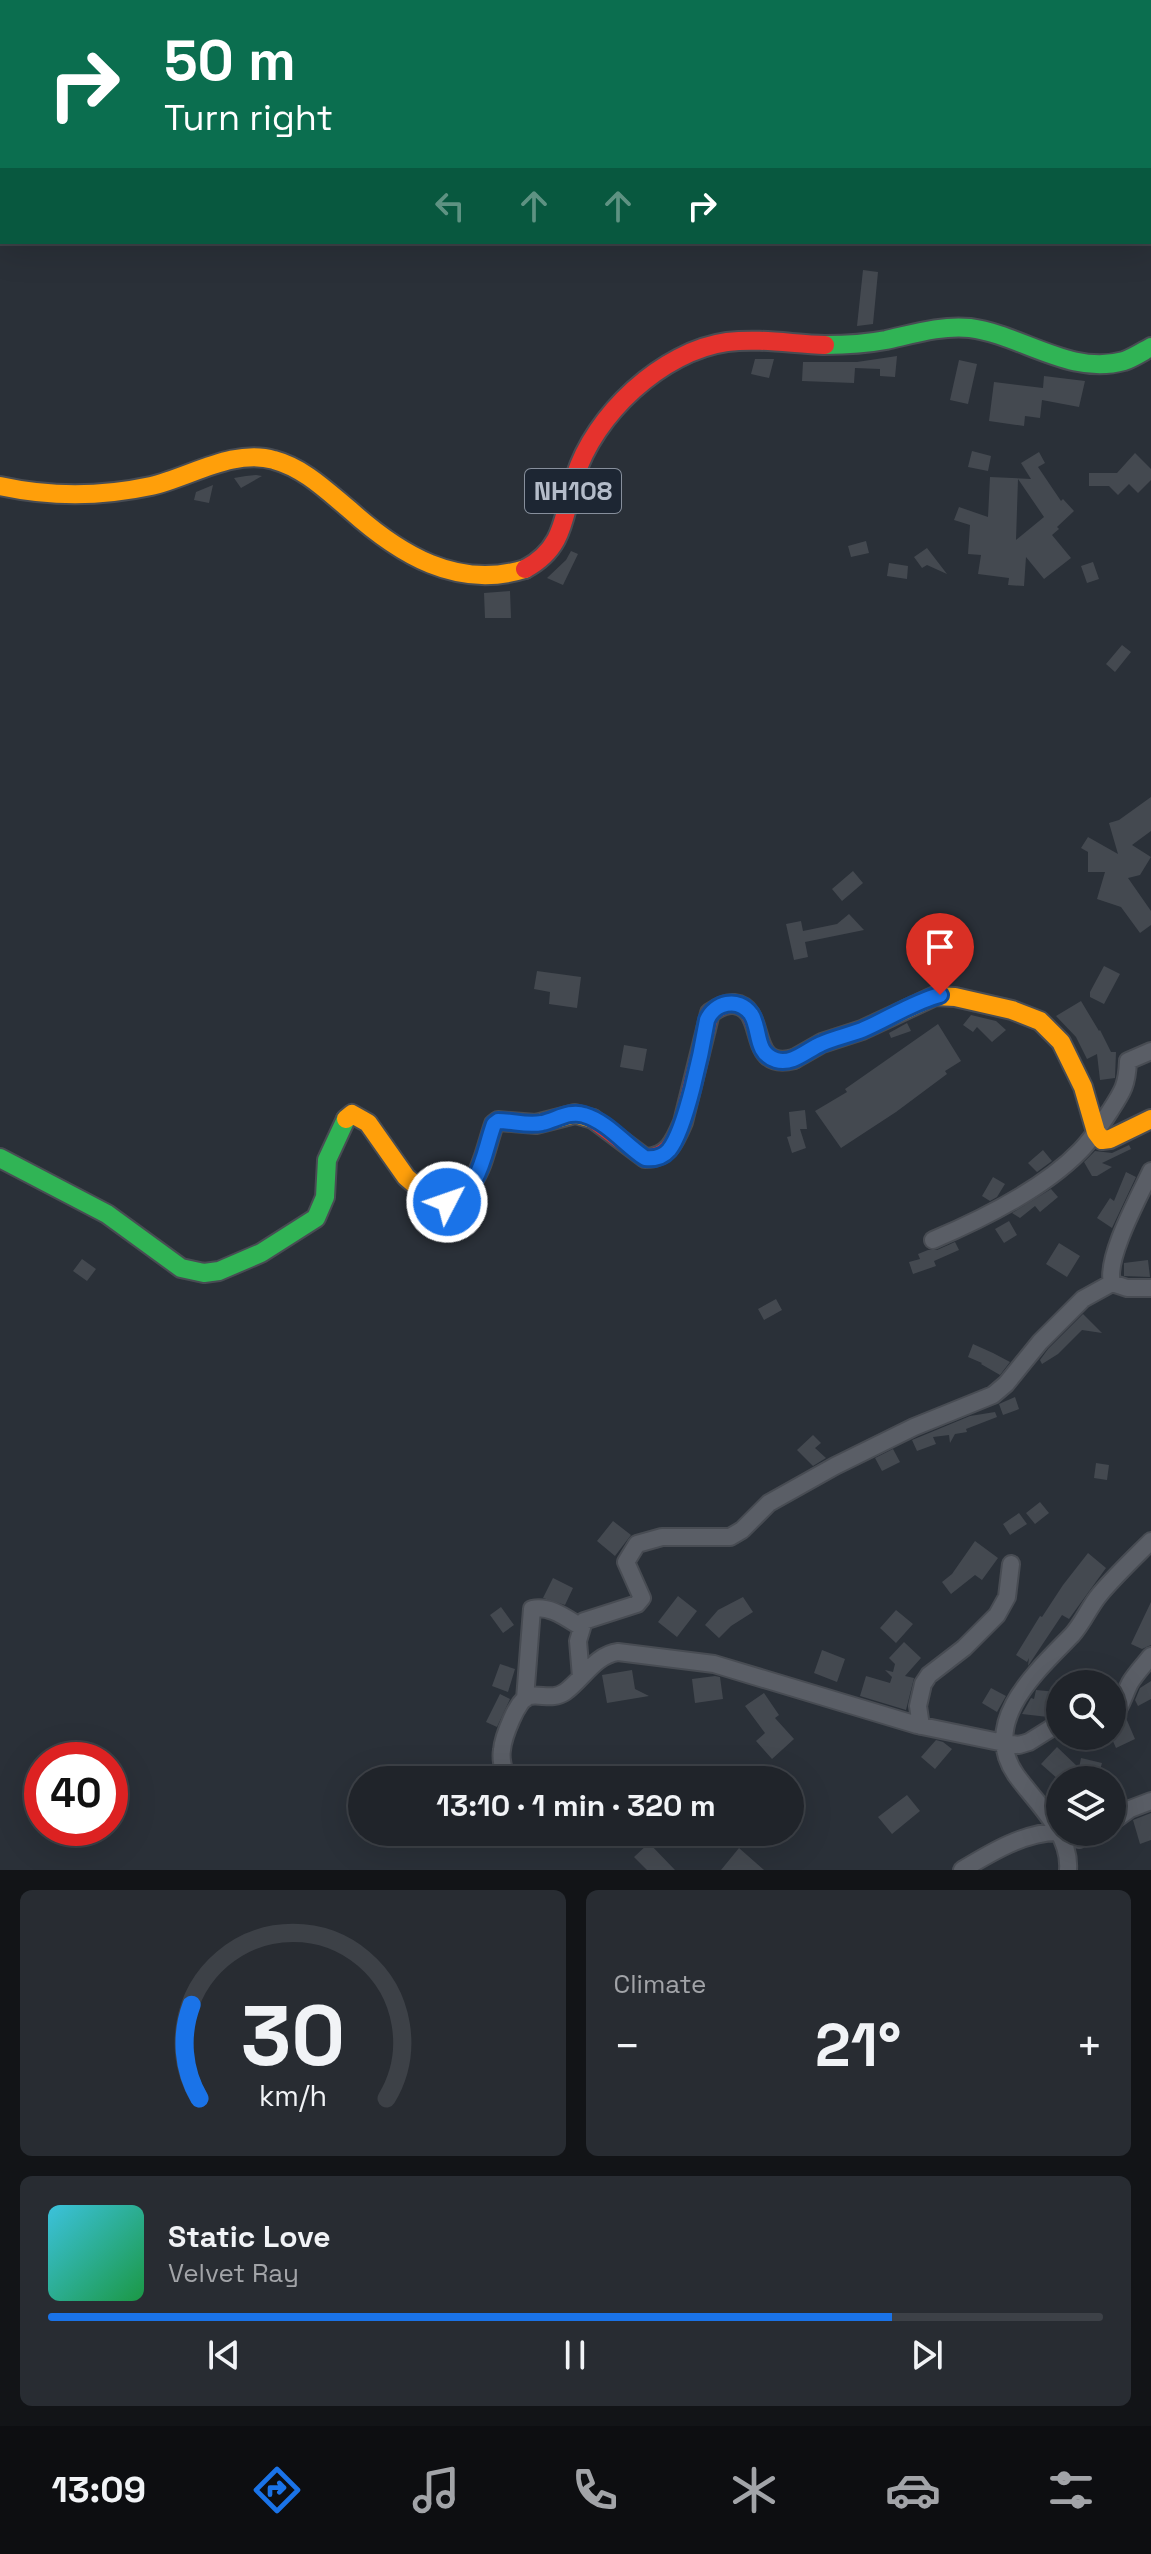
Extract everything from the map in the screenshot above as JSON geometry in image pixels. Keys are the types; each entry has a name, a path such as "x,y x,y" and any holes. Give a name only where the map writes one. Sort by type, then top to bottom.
{"main road":[{"name":"NH108","path":"0,486 65,495 101,494 173,481 238,458 264,457 303,472 393,548 418,561 441,569 496,575 519,572 534,566 548,555 564,526 581,459 601,423 625,396 678,359 705,346 733,340 855,344 932,329 969,328 1000,335 1091,367 1116,365 1151,347"},
{"path":"0,1158 107,1214 181,1268 204,1273 219,1271 261,1253 316,1218 325,1197 327,1160 348,1115 359,1116 368,1123 402,1172 424,1196 436,1203 460,1198 470,1189 494,1124 498,1121 539,1124 572,1113 582,1114 606,1126 645,1158 653,1159 661,1155 669,1149 680,1131 710,1013 719,1005 729,1002 751,1014 758,1043 778,1061 788,1061 823,1043 859,1031 940,995 1026,1015 1050,1028 1077,1068 1096,1132 1105,1140 1151,1119"}],"street":[{"path":"933,1240 978,1221 1069,1161 1096,1132 1125,1086 1128,1061 1151,1051"},
{"path":"1112,1283 1112,1260 1151,1171"},
{"path":"581,1677 578,1641 584,1621 637,1604 642,1598 626,1562 637,1544 662,1537 730,1537 742,1530 769,1503 835,1466 914,1427 993,1395 1006,1384 1040,1342 1096,1290 1112,1283 1127,1288 1151,1288"},
{"path":"1046,1813 1008,1762 1004,1743 1009,1712 1036,1672 1073,1633 1098,1596 1151,1541"},
{"path":"921,1726 918,1706 923,1684 929,1675 964,1648 997,1615 1007,1597 1011,1564"},
{"path":"525,1699 532,1609 551,1610 581,1627"},
{"path":"503,1766 502,1749 516,1710 525,1699 562,1694 609,1653 618,1652 714,1664 921,1726 1004,1743 1019,1745 1046,1733"},
{"path":"1126,1692 1151,1656"},
{"path":"1126,1812 1151,1801"},
{"path":"962,1870 990,1853 1046,1832"},
{"path":"1064,1846 1068,1870"}],"building":[{"path":"863,270 878,272 873,324 857,326"},
{"path":"897,356 895,377 880,376 880,369 855,368 854,383 802,381 803,362 857,362"},
{"path":"755,359 774,359 769,378 751,374"},
{"path":"959,360 977,364 968,404 950,400"},
{"path":"1044,376 1085,381 1079,407 1042,400 1040,418 1025,416 1024,426 989,421 994,382 1043,388"},
{"path":"972,451 991,456 988,471 968,467"},
{"path":"1039,452 1045,463 1038,467 1061,501 1063,499 1074,511 1052,535 1071,558 1044,579 1026,557 1024,586 1008,585 1009,578 978,574 981,555 968,554 970,525 954,520 959,507 988,517 990,477 1031,479 1021,463","holes":["1018,479 1044,517 1016,540"]},
{"path":"1135,453 1151,469 1151,480 1138,493 1129,484 1118,495 1109,486 1089,486 1089,473 1117,473"},
{"path":"262,476 241,488 234,478"},
{"path":"213,485 209,503 194,500 196,492"},
{"path":"866,541 869,553 851,557 848,546"},
{"path":"927,548 947,574 927,565 922,568 914,557"},
{"path":"571,551 578,554 563,585 547,578 566,560"},
{"path":"1093,562 1099,579 1087,583 1081,566"},
{"path":"889,563 908,566 907,579 887,576"},
{"path":"510,591 511,618 485,618 484,593"},
{"path":"1122,645 1131,652 1115,672 1106,664"},
{"path":"1151,797 1151,831 1132,845 1151,857 1140,875 1128,878 1151,911 1151,925 1140,933 1121,907 1097,899 1105,872 1088,872 1088,852 1081,848 1088,837 1118,854 1109,823 1119,820"},
{"path":"853,871 863,883 842,901 832,889"},
{"path":"849,914 864,930 805,942 808,957 794,960 786,924 801,921 803,931 837,924"},
{"path":"1104,966 1120,974 1104,1004 1090,997 1090,992"},
{"path":"537,971 581,977 577,1008 549,1004 550,992 534,989"},
{"path":"1081,1001 1111,1052 1116,1052 1115,1078 1100,1080 1097,1054 1087,1059 1076,1037 1056,1016"},
{"path":"971,1015 996,1021 1006,1030 992,1042 977,1027 973,1032 963,1025"},
{"path":"907,1023 911,1031 891,1038 889,1033"},
{"path":"938,1024 961,1061 896,1112 841,1148 815,1111 847,1092 845,1089"},
{"path":"624,1045 647,1049 643,1071 620,1067"},
{"path":"805,1110 807,1129 800,1129 806,1148 792,1153 787,1137 791,1136 789,1112"},
{"path":"1129,1145 1131,1149 1102,1163 1112,1167 1092,1176 1084,1162 1095,1151 1112,1153"},
{"path":"1043,1150 1052,1161 1037,1172 1028,1163"},
{"path":"1126,1172 1136,1177 1112,1228 1097,1218 1110,1198 1114,1201"},
{"path":"993,1177 1005,1184 997,1197 990,1201 982,1196"},
{"path":"1051,1189 1058,1197 1040,1212 1035,1206 1020,1218 1012,1213"},
{"path":"1009,1221 1017,1235 1004,1243 995,1229"},
{"path":"955,1242 959,1250 934,1261 936,1266 913,1274 909,1262 920,1259 918,1254"},
{"path":"1059,1243 1080,1256 1067,1277 1046,1264"},
{"path":"82,1259 96,1269 87,1281 73,1271"},
{"path":"1148,1260 1150,1277 1124,1276 1124,1263"},
{"path":"776,1299 782,1310 764,1320 758,1309"},
{"path":"1083,1314 1102,1333 1082,1330 1058,1354 1042,1364 1040,1360 1048,1349"},
{"path":"973,1344 1010,1362 1000,1375 968,1357"},
{"path":"1015,1397 1019,1409 1003,1415 999,1404"},
{"path":"995,1412 997,1417 966,1429 967,1432 955,1434 950,1443 949,1435 933,1437 936,1444 917,1451 912,1440 970,1416"},
{"path":"813,1435 821,1443 815,1448 826,1458 813,1466 797,1450"},
{"path":"893,1449 900,1462 882,1471 875,1458"},
{"path":"1096,1463 1109,1465 1107,1480 1094,1478"},
{"path":"1040,1502 1049,1513 1035,1524 1026,1513"},
{"path":"1019,1513 1027,1524 1010,1535 1003,1524"},
{"path":"613,1521 631,1535 615,1556 597,1541"},
{"path":"975,1541 998,1558 982,1580 975,1575 951,1594 942,1582 952,1574"},
{"path":"1088,1553 1106,1568 1069,1619 1062,1615 1028,1666 1029,1658 1027,1662 1016,1655 1040,1616"},
{"path":"553,1578 573,1588 565,1605 543,1598"},
{"path":"678,1596 697,1611 677,1637 658,1622"},
{"path":"743,1597 753,1612 719,1638 705,1625 718,1610"},
{"path":"1151,1602 1151,1645 1142,1649 1131,1644"},
{"path":"501,1607 514,1625 503,1633 490,1615"},
{"path":"896,1610 913,1624 896,1643 880,1628"},
{"path":"904,1642 921,1658 905,1676 914,1678 906,1710 860,1696 866,1676 890,1683 892,1677 885,1670 893,1672 895,1664 889,1658"},
{"path":"822,1650 845,1659 837,1682 814,1673"},
{"path":"500,1664 515,1669 508,1692 492,1686"},
{"path":"632,1670 635,1689 649,1696 607,1703 602,1675"},
{"path":"720,1677 723,1699 695,1703 692,1679"},
{"path":"1151,1681 1151,1699 1138,1706 1135,1700 1140,1688"},
{"path":"991,1688 1006,1696 997,1712 982,1703"},
{"path":"1036,1690 1046,1691 1046,1717 1022,1714 1031,1698 1034,1699"},
{"path":"764,1693 779,1715 775,1718 794,1739 772,1759 756,1741 765,1733 745,1706"},
{"path":"500,1694 510,1699 497,1727 486,1722"},
{"path":"1126,1718 1135,1739 1126,1743"},
{"path":"936,1740 952,1749 935,1769 921,1757"},
{"path":"1054,1750 1060,1750 1077,1766 1046,1766 1046,1768 1041,1764"},
{"path":"1081,1758 1102,1763 1101,1766 1079,1766"},
{"path":"907,1795 920,1811 892,1834 878,1817"},
{"path":"1151,1813 1151,1840 1140,1844 1133,1820"},
{"path":"646,1846 652,1846 675,1870 647,1870 634,1857"},
{"path":"739,1848 764,1870 721,1870"}],"traffic: fast":[{"path":"825,345 886,340 959,327 989,332 1084,363 1124,361 1151,347"},
{"path":"0,1158 107,1214 181,1268 204,1273 219,1271 261,1253 316,1218 325,1197 327,1160 346,1119"}],"traffic: slow":[{"path":"0,486 56,494 113,492 166,482 228,461 259,457 285,464 305,474 388,541 430,564 476,575 525,569"},
{"path":"794,1059 822,1043 862,1030 935,996 955,997 1012,1010 1040,1021 1061,1042 1083,1087 1096,1132 1102,1140 1151,1119"},
{"path":"346,1119 352,1114 368,1123 406,1177 436,1203 451,1198 471,1184 482,1163 494,1124 498,1121 536,1124 575,1114 593,1119"}],"traffic: jam":[{"path":"525,569 538,561 555,541 575,477 598,431 614,409 655,372 678,358 727,342 825,345"},
{"path":"593,1119 645,1158 665,1152 674,1142 683,1122 710,1013 724,1005 734,1004 745,1008 769,1056 779,1061 794,1059"}],"route":[{"path":"447,1202 460,1198 470,1189 494,1124 498,1121 539,1124 572,1113 582,1114 606,1126 645,1158 653,1159 661,1155 669,1149 680,1131 707,1020 719,1005 729,1002 751,1014 758,1043 770,1057 788,1061 823,1043 859,1031 940,995"}]}
